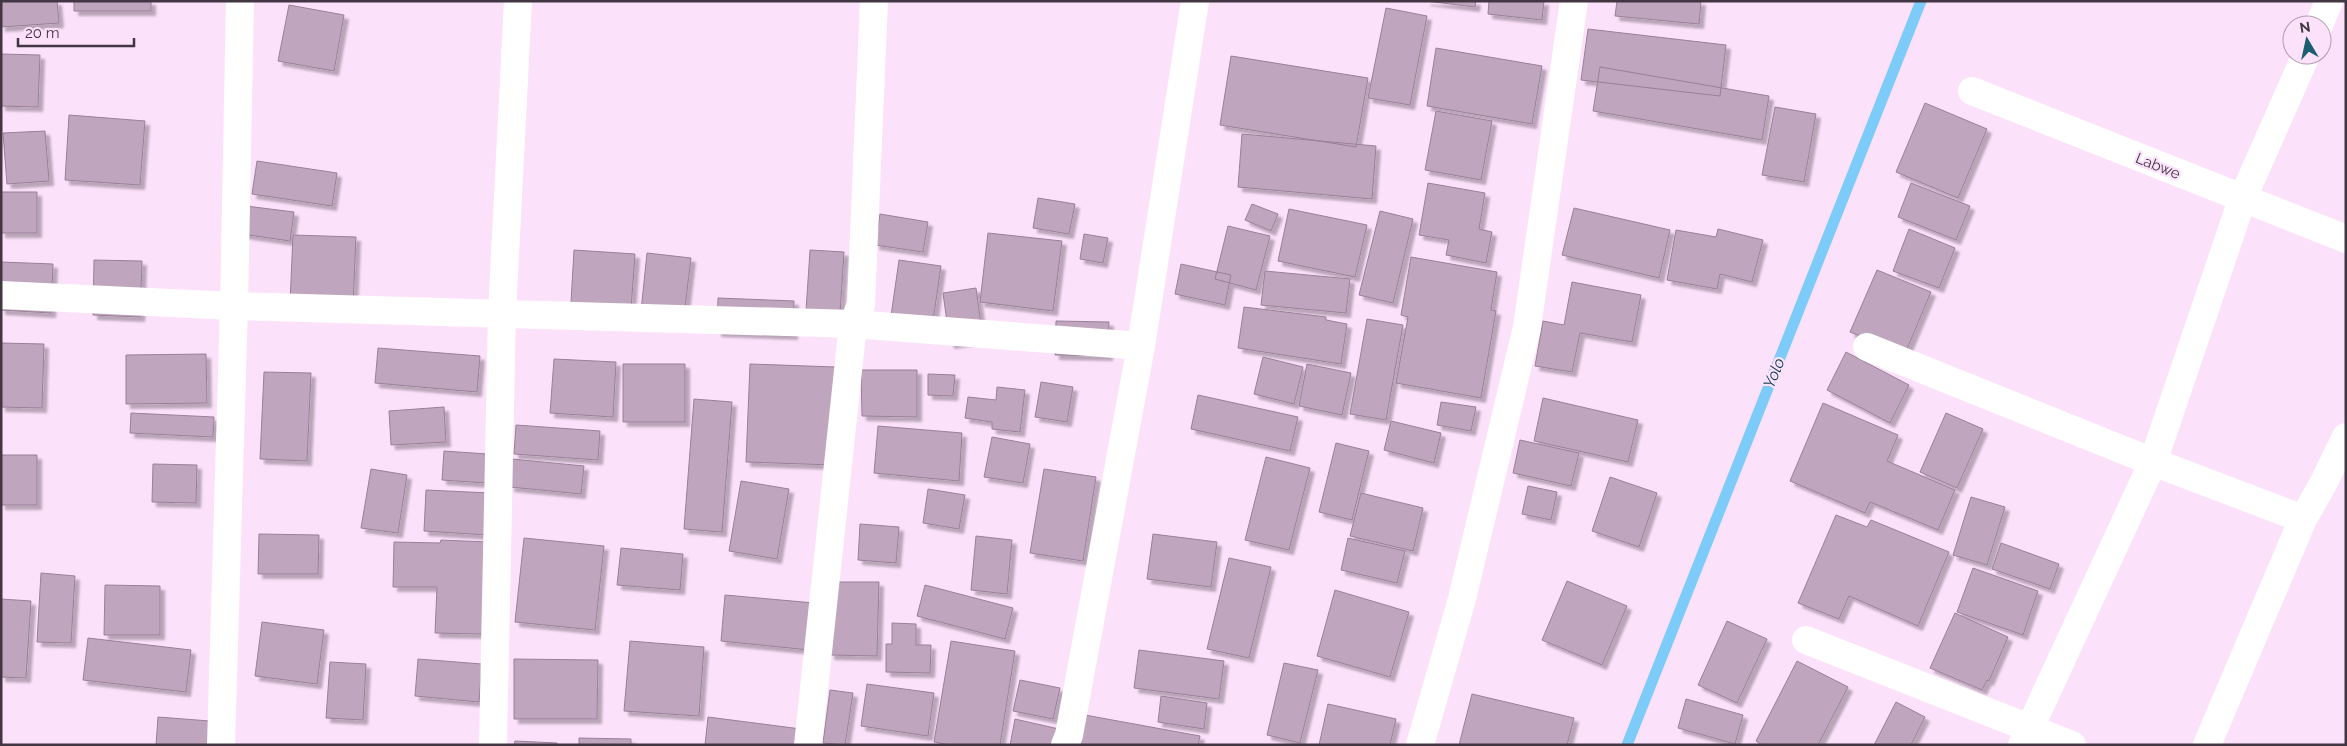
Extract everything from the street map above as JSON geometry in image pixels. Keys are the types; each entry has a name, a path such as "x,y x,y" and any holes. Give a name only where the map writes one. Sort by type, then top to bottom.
{"street":[{"path":"221,745 234,306 240,1"},
{"path":"494,745 502,313 518,1"},
{"path":"808,745 853,324 861,305 874,1"},
{"path":"1065,745 1071,725 1140,346 1195,1"},
{"path":"1420,745 1462,599 1527,326 1574,1"},
{"path":"2323,15 2329,1"},
{"path":"2026,736 2153,462 2242,200 2302,65"},
{"name":"Labwe","path":"1972,91 2242,200 2346,239"},
{"path":"1,295 234,306 853,324 1140,346"},
{"path":"1867,347 2153,462 2303,519"},
{"path":"2207,745 2303,519 2334,483 2346,436"},
{"path":"1806,640 2026,736 2072,745"}],"building":[{"path":"1,1 57,1 59,23 1,27"},
{"path":"74,1 151,1 151,11 74,11"},
{"path":"1426,1 1476,1 1475,7"},
{"path":"1489,1 1544,1 1542,20 1488,14"},
{"path":"1617,1 1701,1 1699,24 1615,16"},
{"path":"289,5 344,15 334,71 278,61"},
{"path":"1386,8 1427,16 1410,105 1368,98"},
{"path":"1588,29 1726,45 1720,96 1581,80"},
{"path":"1436,48 1542,66 1532,124 1427,106"},
{"path":"1,54 40,55 38,107 1,106"},
{"path":"1231,56 1368,78 1356,147 1220,125"},
{"path":"1600,67 1769,96 1762,140 1593,111"},
{"path":"1925,103 1987,129 1958,198 1896,172"},
{"path":"1775,107 1816,114 1804,182 1762,175"},
{"path":"1436,111 1492,121 1481,180 1425,170"},
{"path":"69,115 145,121 140,185 65,180"},
{"path":"45,131 49,181 7,184 3,133"},
{"path":"1242,134 1376,146 1372,199 1238,187"},
{"path":"257,161 337,173 332,206 252,194"},
{"path":"1428,183 1485,193 1479,229 1492,232 1486,263 1446,255 1449,240 1419,235"},
{"path":"1911,183 1970,206 1956,240 1898,217"},
{"path":"1,192 37,192 37,233 1,233"},
{"path":"1038,198 1075,204 1069,234 1033,228"},
{"path":"1252,204 1278,214 1271,231 1245,220"},
{"path":"246,206 294,212 290,241 242,234"},
{"path":"1574,208 1670,230 1659,278 1562,255"},
{"path":"1289,209 1367,225 1355,277 1278,261"},
{"path":"1380,211 1413,219 1393,303 1359,295"},
{"path":"880,214 928,222 923,252 875,245"},
{"path":"1228,226 1270,236 1256,290 1215,279"},
{"path":"1718,229 1763,240 1752,282 1720,274 1717,289 1667,280 1676,230 1716,237"},
{"path":"1909,229 1955,248 1939,288 1893,271"},
{"path":"988,233 1062,241 1053,311 980,302"},
{"path":"1084,234 1108,238 1103,263 1080,259"},
{"path":"293,235 356,237 353,306 290,303"},
{"path":"574,250 635,254 630,323 570,320"},
{"path":"810,250 844,252 840,313 806,311"},
{"path":"647,253 691,258 684,316 641,311"},
{"path":"1411,257 1497,272 1491,310 1496,311 1481,398 1396,383 1408,317 1401,315"},
{"path":"94,260 142,261 140,317 93,315"},
{"path":"899,260 941,266 931,335 889,330"},
{"path":"1,262 53,264 51,313 1,310"},
{"path":"1181,264 1231,275 1225,305 1175,294"},
{"path":"1877,270 1931,292 1905,354 1850,332"},
{"path":"1265,271 1350,279 1346,313 1261,305"},
{"path":"1572,282 1641,295 1632,342 1580,333 1572,372 1535,366 1543,321 1564,325"},
{"path":"976,288 983,339 950,344 943,293"},
{"path":"718,298 794,301 793,335 717,332"},
{"path":"1244,307 1326,317 1326,320 1347,324 1341,364 1238,348"},
{"path":"1367,319 1403,325 1386,420 1350,414"},
{"path":"1056,321 1109,322 1108,356 1055,355"},
{"path":"1,343 44,344 42,408 1,407"},
{"path":"378,348 480,356 477,392 375,383"},
{"path":"1846,352 1909,385 1890,423 1827,390"},
{"path":"206,354 207,403 126,404 126,355"},
{"path":"1263,357 1303,367 1294,404 1254,394"},
{"path":"554,359 616,362 613,417 550,413"},
{"path":"623,364 685,364 685,422 623,422"},
{"path":"750,364 836,367 833,465 746,462"},
{"path":"1307,364 1351,373 1342,415 1299,406"},
{"path":"861,370 917,370 917,417 862,416"},
{"path":"264,372 311,373 307,461 260,459"},
{"path":"928,374 955,375 953,396 928,395"},
{"path":"1041,382 1073,387 1067,422 1035,417"},
{"path":"997,387 1025,390 1020,432 992,429 992,422 965,418 968,397 996,400"},
{"path":"1198,395 1298,417 1290,451 1191,429"},
{"path":"1543,398 1638,420 1628,462 1534,441"},
{"path":"694,399 732,402 722,532 684,529"},
{"path":"1441,402 1476,407 1471,431 1437,425"},
{"path":"1823,403 1898,435 1887,461 1955,490 1938,530 1870,502 1865,513 1790,481"},
{"path":"444,407 446,442 391,445 389,411"},
{"path":"131,413 214,417 213,437 130,433"},
{"path":"1946,413 1983,429 1957,488 1920,472"},
{"path":"1391,421 1441,433 1434,463 1384,450"},
{"path":"516,425 600,431 598,460 514,454"},
{"path":"878,426 962,433 959,481 874,473"},
{"path":"992,437 1030,444 1023,483 984,477"},
{"path":"1520,440 1579,453 1571,486 1513,473"},
{"path":"1336,443 1369,451 1352,520 1319,512"},
{"path":"444,451 487,454 486,483 442,480"},
{"path":"1,455 37,455 37,505 1,505"},
{"path":"1266,457 1310,468 1289,550 1245,540"},
{"path":"512,459 584,466 581,494 510,487"},
{"path":"153,464 197,465 196,503 152,502"},
{"path":"371,469 407,475 398,533 361,528"},
{"path":"1044,469 1096,477 1083,561 1030,553"},
{"path":"1610,477 1657,493 1639,547 1592,531"},
{"path":"741,481 789,489 777,559 729,551"},
{"path":"1528,486 1557,492 1551,520 1522,514"},
{"path":"928,489 965,495 959,529 923,523"},
{"path":"426,490 490,493 487,535 424,531"},
{"path":"1361,493 1423,508 1413,551 1350,536"},
{"path":"1971,497 2005,507 1987,565 1953,555"},
{"path":"1836,515 1867,527 1871,520 1949,552 1918,626 1849,596 1839,619 1798,603"},
{"path":"860,524 899,527 896,563 858,560"},
{"path":"259,534 319,535 318,574 258,574"},
{"path":"1153,534 1217,542 1211,587 1147,579"},
{"path":"976,536 1012,540 1007,594 971,590"},
{"path":"524,538 604,546 595,630 515,622"},
{"path":"1348,538 1405,551 1397,583 1341,570"},
{"path":"441,540 487,542 483,634 435,633 437,587 393,587 394,542 440,543"},
{"path":"2001,543 2059,564 2050,589 1992,569"},
{"path":"621,548 683,554 680,590 617,585"},
{"path":"1229,558 1271,567 1249,658 1207,649"},
{"path":"1973,568 2038,591 2023,635 1957,612"},
{"path":"41,573 75,576 71,643 37,642"},
{"path":"1567,581 1627,606 1602,665 1542,640"},
{"path":"832,582 879,582 877,656 830,655"},
{"path":"105,585 160,586 160,635 104,635"},
{"path":"925,585 1013,608 1005,639 917,616"},
{"path":"1335,590 1409,612 1390,677 1317,656"},
{"path":"725,595 814,603 809,650 721,641"},
{"path":"1,599 31,601 26,678 1,677"},
{"path":"1955,613 2008,637 1989,681 1987,680 1982,690 1930,668"},
{"path":"1727,621 1767,639 1737,703 1698,685"},
{"path":"262,622 324,630 317,684 255,676"},
{"path":"892,623 916,624 916,645 931,645 930,673 886,672 886,644 892,644"},
{"path":"88,638 191,650 186,692 83,680"},
{"path":"630,641 704,647 699,716 624,711"},
{"path":"951,641 1015,651 1000,745 950,745 934,742"},
{"path":"1139,650 1224,661 1219,699 1134,688"},
{"path":"418,659 482,664 479,702 415,696"},
{"path":"514,659 598,660 597,719 514,719"},
{"path":"1797,661 1848,687 1818,745 1762,745 1756,741"},
{"path":"330,662 366,664 363,720 326,718"},
{"path":"1284,663 1318,670 1300,743 1267,735"},
{"path":"1020,680 1060,688 1053,719 1013,711"},
{"path":"867,684 934,693 928,736 861,726"},
{"path":"830,690 853,693 845,745 823,743"},
{"path":"1472,694 1574,718 1567,745 1459,745"},
{"path":"1161,696 1207,703 1204,729 1158,722"},
{"path":"1686,699 1743,715 1735,744 1678,728"},
{"path":"1896,702 1925,717 1911,745 1874,745"},
{"path":"1328,704 1396,719 1390,745 1319,745"},
{"path":"1085,715 1200,736 1198,745 1080,745"},
{"path":"158,717 210,721 208,745 156,745"},
{"path":"708,717 801,729 799,745 705,745"},
{"path":"1015,719 1059,729 1056,745 1010,745"},
{"path":"579,738 631,739 631,745 579,745"},
{"path":"515,741 557,743 557,745 514,745"}],"waterway":[{"name":"Yolo","path":"1627,745 1921,1"}]}
